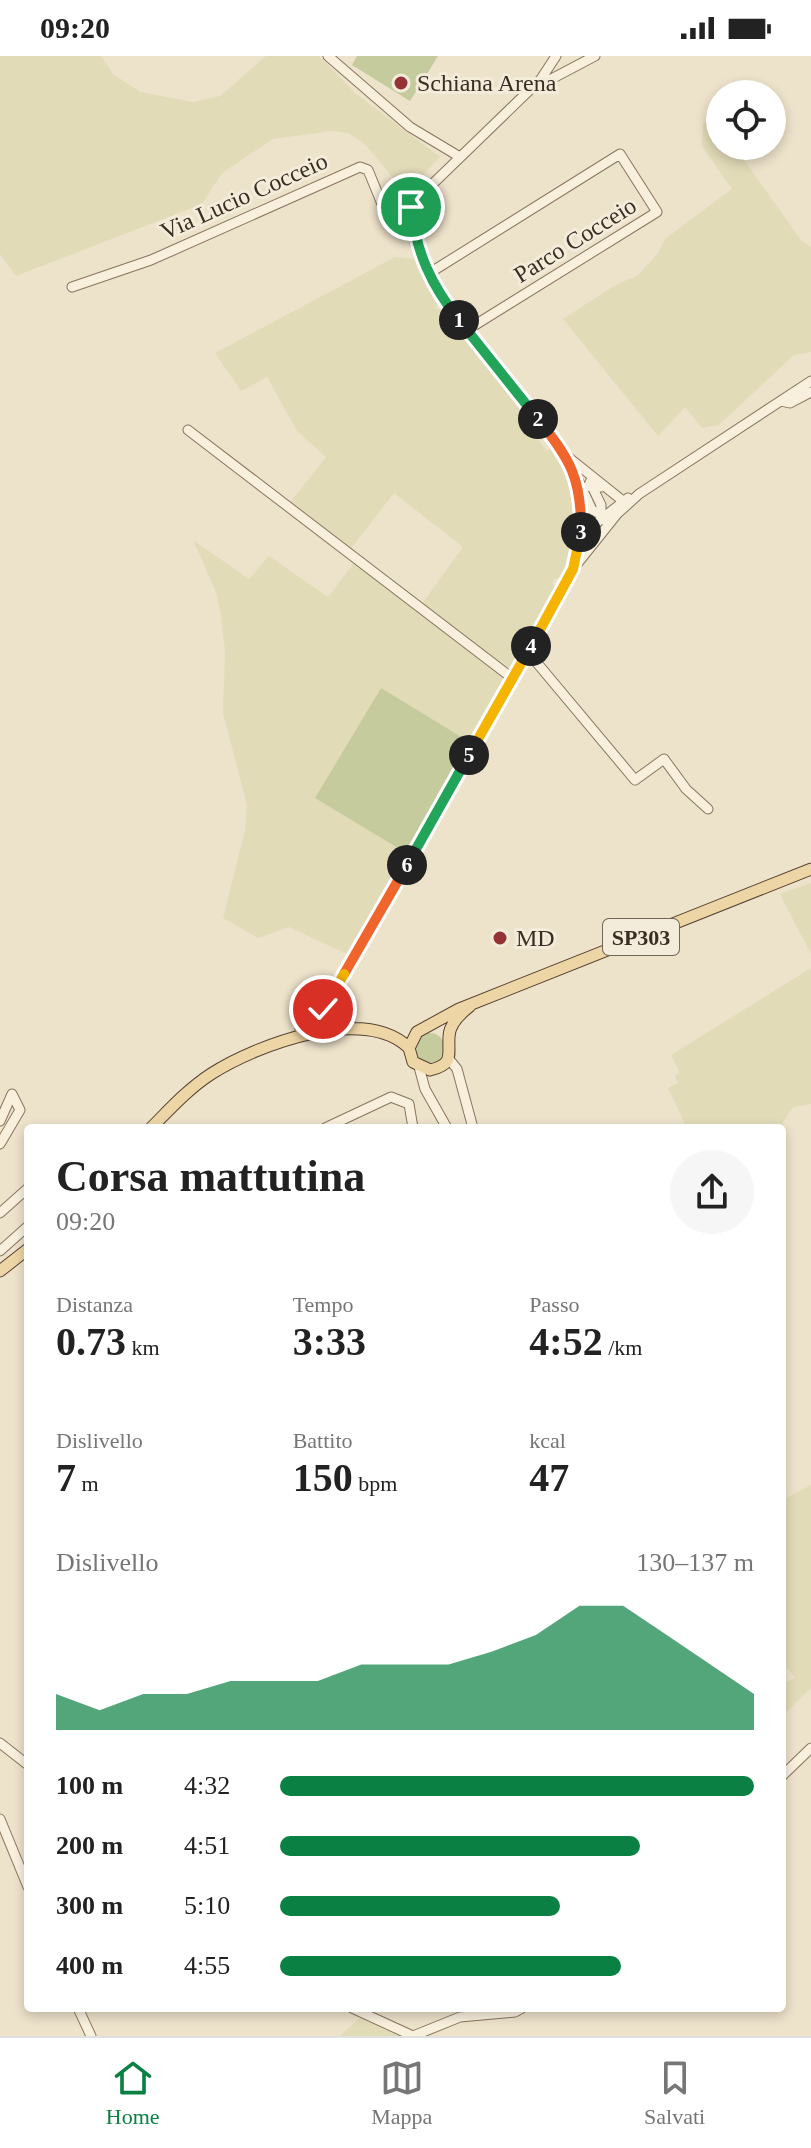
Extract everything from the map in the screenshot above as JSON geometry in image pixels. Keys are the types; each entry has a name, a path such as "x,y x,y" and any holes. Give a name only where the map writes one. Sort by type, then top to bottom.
{"main road":[{"name":"SP303","path":"470,1006 811,869"},
{"path":"276,1044 344,1023 417,1032 470,1006"},
{"path":"155,1124 180,1098 214,1072 300,1030 384,1031 409,1048 419,1067 430,1070 441,1067 449,1059 449,1038 454,1022 470,1006"},
{"path":"431,1027 449,1038"},
{"path":"409,1048 417,1032"},
{"path":"0,1271 24,1252"}],"street":[{"path":"328,56 410,127 460,157"},
{"path":"556,56 527,93 411,207 415,243 428,274 467,330 568,457 623,501"},
{"path":"527,93 595,56"},
{"name":"Parco Cocceio","path":"428,274 620,154 657,212 467,330"},
{"name":"Via Lucio Cocceio","path":"72,287 151,260 360,167 368,170 382,204 411,207"},
{"path":"300,1030 323,1009 338,985 573,569 593,542 639,494 811,381"},
{"path":"781,401 790,403 811,392"},
{"path":"188,430 512,678"},
{"path":"568,457 592,510 602,517 617,514"},
{"path":"582,470 592,485 602,517 593,542"},
{"path":"581,491 592,485 604,488"},
{"path":"573,569 581,491"},
{"path":"577,553 602,517 623,501 639,494"},
{"path":"527,651 635,780 664,759 686,789 708,809"},
{"path":"338,985 336,1009 344,1023"},
{"path":"323,1009 325,1029"},
{"path":"449,1059 457,1069 472,1124"},
{"path":"419,1067 425,1089 445,1124"},
{"path":"0,1121 12,1094 20,1110 0,1144"},
{"path":"334,1124 391,1097 409,1104 412,1124"},
{"path":"0,1213 24,1192"},
{"path":"0,1251 24,1230"},
{"path":"0,1743 24,1762"},
{"path":"786,1772 811,1748"},
{"path":"0,1819 24,1877"},
{"path":"80,2012 91,2036"},
{"path":"361,2012 413,2036 460,2017 515,2012"}],"shaded area":[{"path":"0,56 101,56 113,74 140,92 193,102 220,96 266,56 319,56 356,94 440,157 419,179 396,181 364,143 348,133 331,131 273,139 222,173 202,204 16,276 0,254"},
{"path":"706,121 706,152 702,146 703,123"},
{"path":"712,160 744,160 801,240 811,247 811,352 794,355 719,425 702,428 685,407 658,436 563,319 614,286 638,275 658,253 665,239 732,189"},
{"path":"395,257 415,259 437,301 436,309 444,309 542,433 537,438 547,451 554,448 574,484 577,513 571,558 560,580 555,578 552,584 557,587 511,669 495,658 492,660 421,605 463,547 394,493 349,551 288,505 326,457 297,431 267,377 241,391 215,353"},
{"path":"193,540 249,579 269,556 328,597 355,562 504,678 468,741 381,689 316,798 406,853 349,955 289,927 258,938 223,918 245,830 247,805 223,713 225,651 221,615 216,592"},
{"path":"811,883 811,954 780,894"},
{"path":"811,968 811,1104 793,1107 782,1124 685,1124 668,1088 678,1083 675,1076 680,1073 671,1055"},
{"path":"811,1485 811,1688 786,1713 786,1682 795,1678 786,1667 786,1498"},
{"path":"359,2018 388,2031 401,2036 340,2036"}],"green space":[{"name":"Schiana Arena","path":"357,56 438,56 410,101 352,65"},
{"path":"381,688 468,741 406,853 315,798"},
{"path":"430,1033 436,1034 444,1042 444,1054 436,1062 430,1063 424,1062 416,1054 415,1048 416,1042 424,1034"}],"place":[{"name":"Schiana Arena","path":"401,83"},
{"name":"MD","path":"500,938"}],"route":[{"path":"323,1009 573,569 580,537 581,491 568,457 446,304 423,265 415,243 411,207"}]}
